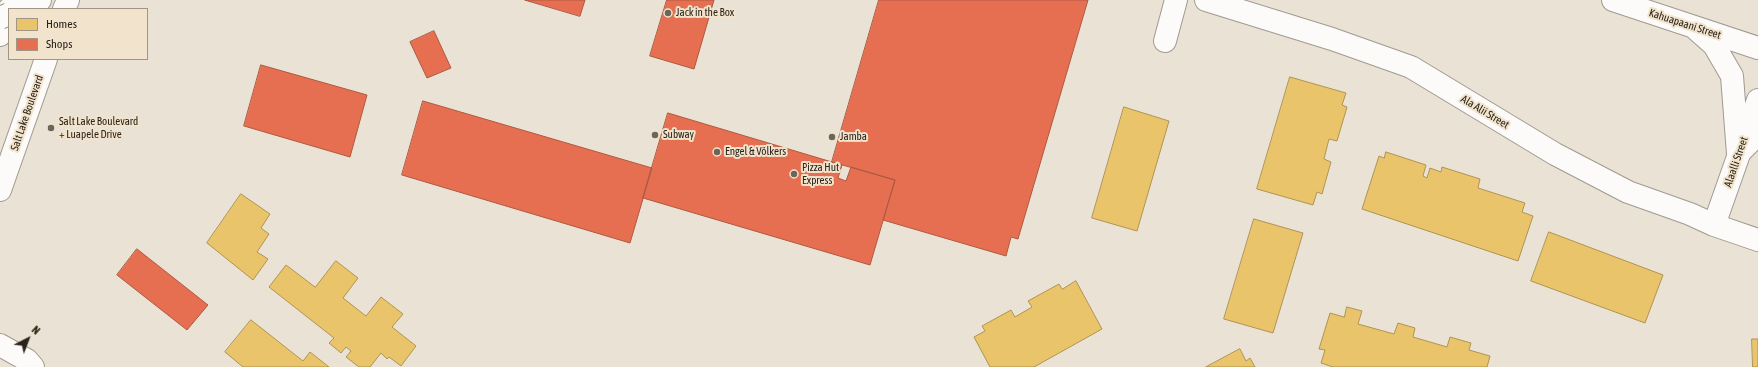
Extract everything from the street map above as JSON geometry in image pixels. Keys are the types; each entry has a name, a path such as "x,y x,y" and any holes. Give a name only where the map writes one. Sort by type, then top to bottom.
{"main road":[{"path":"22,8 40,0"},
{"path":"1165,41 1176,0"},
{"name":"Ala Alii Street","path":"1206,0 1332,39 1411,67 1555,154 1628,192 1758,240"},
{"name":"Kahuapaani Street","path":"1613,0 1758,48"},
{"path":"0,35 8,12"},
{"path":"1695,28 1714,45 1732,76 1738,154"},
{"name":"Salt Lake Boulevard","path":"0,190 46,60"},
{"name":"Alaalli Street","path":"1714,225 1758,100"},
{"path":"1738,154 1758,134"},
{"path":"0,344 27,360 33,367"}],"building: Homes":[{"path":"1290,77 1346,93 1342,105 1347,107 1337,141 1329,139 1324,159 1331,162 1322,194 1317,192 1313,205 1257,189"},
{"path":"1124,107 1169,121 1137,231 1092,218"},
{"path":"1386,152 1426,165 1423,176 1427,178 1430,168 1441,172 1442,167 1480,179 1478,188 1525,203 1522,212 1533,216 1518,261 1362,209 1379,156 1384,158"},
{"path":"241,194 270,214 261,228 269,234 257,252 268,259 253,280 207,243"},
{"path":"1254,219 1303,233 1273,333 1224,319"},
{"path":"1549,232 1663,275 1645,323 1531,281"},
{"path":"336,261 358,278 343,298 366,316 381,297 403,314 392,327 416,346 401,366 389,357 387,359 381,353 370,367 359,367 346,357 351,351 346,347 341,353 329,343 334,338 269,287 286,265 315,287"},
{"path":"1076,281 1102,329 1034,367 990,367 974,337 985,331 982,326 1011,310 1015,317 1032,307 1028,301 1059,284 1062,289"},
{"path":"1347,307 1362,311 1358,324 1394,334 1398,323 1415,328 1413,337 1447,347 1450,337 1471,343 1469,350 1490,356 1487,367 1333,367 1321,363 1325,350 1319,349 1330,313 1344,317"},
{"path":"251,320 303,361 310,352 329,367 243,367 225,352"},
{"path":"1752,339 1758,339 1758,367 1753,367"},
{"path":"1240,349 1246,361 1250,358 1255,367 1206,367"}],"building: Shops":[{"path":"525,0 585,0 580,16"},
{"path":"667,0 714,0 694,69 650,56"},
{"path":"879,0 1088,0 1018,239 1011,237 1006,256 883,220 895,180 832,162"},
{"path":"434,31 451,68 427,78 410,42"},
{"path":"261,65 367,95 350,157 244,126"},
{"path":"423,101 652,168 630,243 402,175"},
{"path":"668,113 842,165 838,178 846,181 851,167 895,180 870,265 643,198"},
{"path":"137,249 208,305 187,330 117,275"}],"place":[{"name":"Jack in the Box","path":"668,13"},
{"name":"Salt Lake Boulevard + Luapele Drive","path":"51,128"},
{"name":"Subway","path":"655,135"},
{"name":"Jamba","path":"832,137"},
{"name":"Engel & Völkers","path":"717,152"},
{"name":"Pizza Hut Express","path":"794,174"}]}
